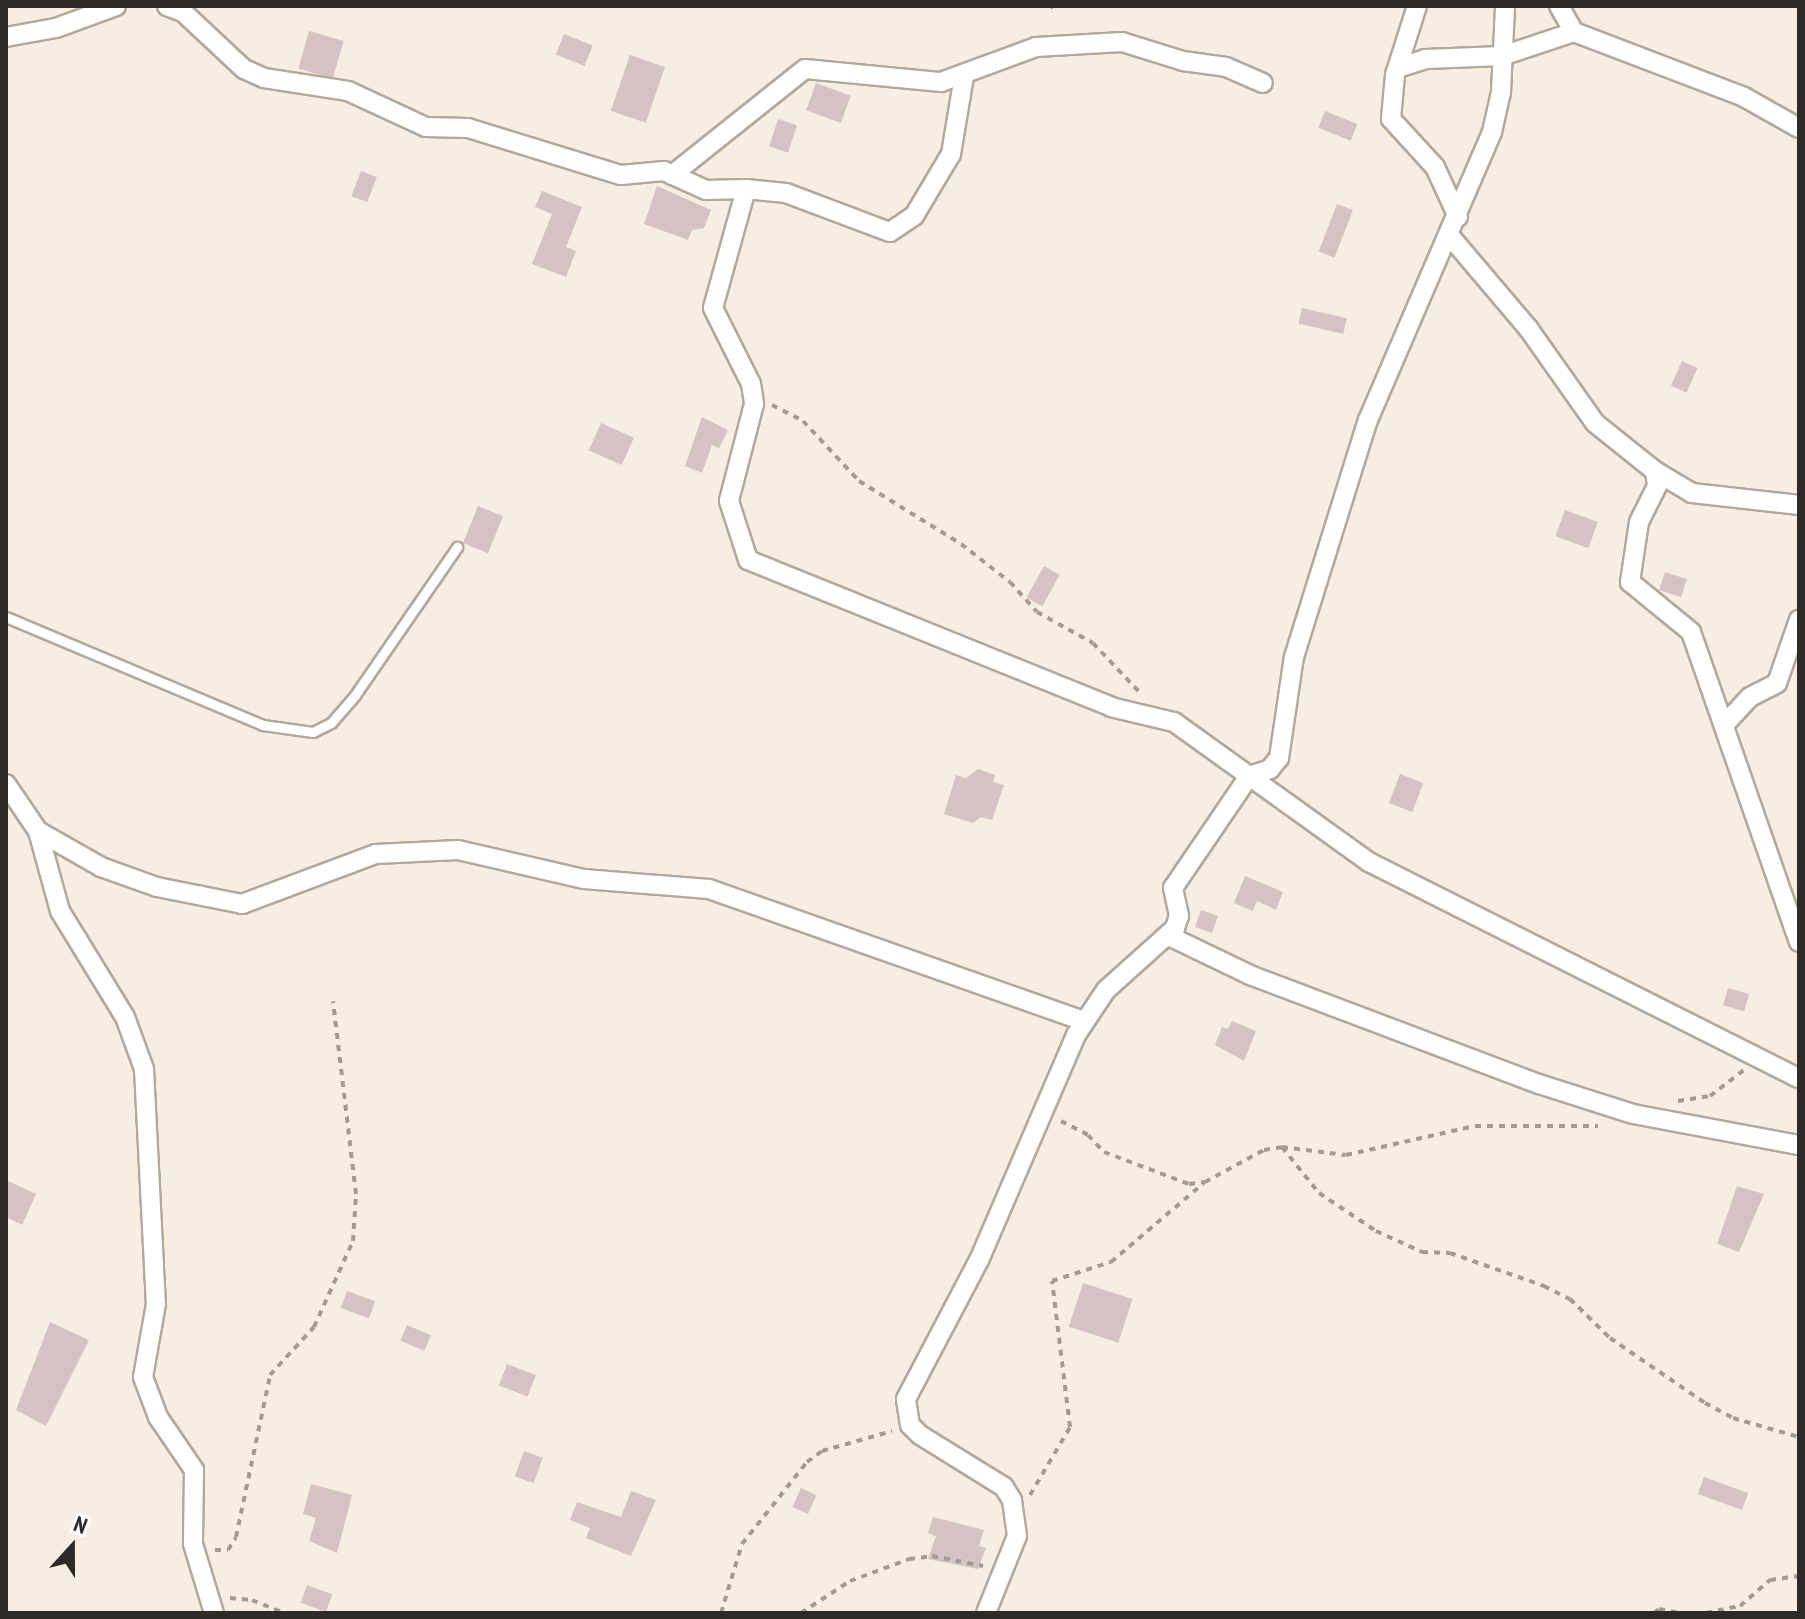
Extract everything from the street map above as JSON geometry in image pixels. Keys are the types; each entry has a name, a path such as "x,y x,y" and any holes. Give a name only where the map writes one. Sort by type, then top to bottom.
{"street":[{"path":"6,37 56,28 116,6"},
{"path":"167,6 183,12 222,51 264,78 348,91 426,127 468,128 621,175 672,175 706,190 746,189 786,193 890,232 914,216 951,154 964,76"},
{"path":"1417,6 1398,68 1391,119 1435,167 1458,217"},
{"path":"986,1613 1007,1571 1017,1518 1004,1487 910,1425 906,1399 913,1380 970,1279 1042,1109 1084,1021 1106,990 1169,936 1179,916 1173,888 1249,776 1270,769 1279,758 1294,657 1368,420 1492,132 1505,6"},
{"path":"1559,6 1574,32 1744,97 1799,128"},
{"path":"1398,68 1425,59 1502,56 1574,32"},
{"path":"672,175 805,69 941,82 1036,47 1122,42 1183,61 1226,67 1263,83"},
{"path":"746,189 713,308 751,384 754,404 729,501 743,548 755,566 1111,707 1159,715 1206,741 1249,776 1369,862 1799,1078"},
{"path":"1449,235 1528,328 1595,423 1655,471 1692,493 1799,505"},
{"path":"1655,471 1657,486 1639,522 1630,582 1691,632 1799,942"},
{"path":"1724,725 1750,697 1777,683 1799,620"},
{"path":"6,784 38,831 60,911 131,1028 144,1069 156,1304 143,1377 158,1417 194,1470 193,1544 213,1610"},
{"path":"38,831 101,867 157,887 242,904 376,854 458,850 584,879 709,889 1084,1021"},
{"path":"1169,936 1250,975 1633,1114 1799,1145"}],"lane":[{"path":"6,617 263,725 313,732 331,723 355,695 457,547"}],"path":[{"path":"751,384 767,403 803,421 859,481 961,544 1010,582 1037,612 1093,643 1159,715"},
{"path":"193,1544 225,1551 233,1544 270,1375 314,1327 353,1241 354,1164 333,1001"},
{"path":"1666,1102 1702,1098 1728,1087 1756,1057"},
{"path":"1042,1109 1088,1135 1104,1152 1189,1184 1205,1182"},
{"path":"1017,1518 1070,1427 1052,1281 1111,1262 1205,1182 1264,1150 1282,1147 1346,1155 1459,1128 1591,1127 1633,1114"},
{"path":"1282,1147 1319,1193 1376,1231 1422,1252 1462,1256 1544,1286 1570,1299 1610,1338 1705,1403 1733,1418 1799,1437"},
{"path":"721,1613 742,1544 807,1462 822,1451 910,1425"},
{"path":"801,1613 850,1581 909,1559 932,1556 1007,1571"},
{"path":"1706,1613 1740,1606 1770,1580 1799,1576"},
{"path":"213,1610 235,1596 284,1613"},
{"path":"1654,1613 1659,1609 1680,1613"}],"building":[{"path":"309,31 344,41 333,78 298,68"},
{"path":"564,34 593,46 585,66 556,54"},
{"path":"630,55 665,67 646,123 611,111"},
{"path":"816,83 851,96 841,123 806,110"},
{"path":"1325,111 1357,124 1351,141 1318,128"},
{"path":"778,119 797,125 788,153 769,147"},
{"path":"361,171 377,177 367,202 351,196"},
{"path":"657,186 711,210 704,228 692,230 688,240 644,224"},
{"path":"542,191 582,207 566,247 576,251 566,277 532,264 552,214 535,207"},
{"path":"1337,204 1353,210 1335,258 1319,252"},
{"path":"1302,308 1347,318 1343,334 1298,324"},
{"path":"1682,361 1698,368 1687,393 1671,386"},
{"path":"702,417 728,430 719,448 712,445 702,473 685,466"},
{"path":"601,423 634,438 622,465 589,450"},
{"path":"478,506 503,516 488,553 463,543"},
{"path":"1565,510 1598,522 1588,548 1555,536"},
{"path":"1044,566 1060,575 1042,606 1027,597"},
{"path":"1665,572 1687,579 1681,597 1659,590"},
{"path":"978,769 995,775 993,782 1004,785 992,820 981,817 973,823 944,814 956,775 966,778"},
{"path":"1400,774 1423,783 1412,812 1389,803"},
{"path":"1245,876 1283,892 1276,910 1257,901 1253,911 1234,903"},
{"path":"1201,910 1218,916 1212,933 1195,927"},
{"path":"1728,988 1749,994 1744,1011 1723,1005"},
{"path":"1232,1021 1256,1031 1244,1061 1215,1045 1222,1027 1228,1029"},
{"path":"6,1180 36,1194 22,1225 6,1217"},
{"path":"1737,1186 1764,1194 1739,1252 1717,1244"},
{"path":"1083,1283 1132,1299 1118,1343 1069,1327"},
{"path":"347,1291 375,1301 369,1318 341,1308"},
{"path":"50,1322 89,1340 46,1426 16,1410"},
{"path":"407,1325 431,1335 424,1351 400,1341"},
{"path":"507,1364 536,1375 528,1397 499,1385"},
{"path":"524,1451 543,1458 534,1483 515,1476"},
{"path":"1704,1477 1748,1493 1742,1510 1698,1494"},
{"path":"311,1484 352,1495 337,1553 309,1541 316,1518 303,1514"},
{"path":"801,1488 817,1495 808,1514 792,1507"},
{"path":"631,1491 656,1500 631,1556 586,1538 590,1528 570,1520 577,1502 621,1517"},
{"path":"933,1517 984,1530 979,1546 986,1548 978,1569 928,1559 936,1536 928,1533"},
{"path":"307,1585 332,1594 326,1612 301,1603"}]}
